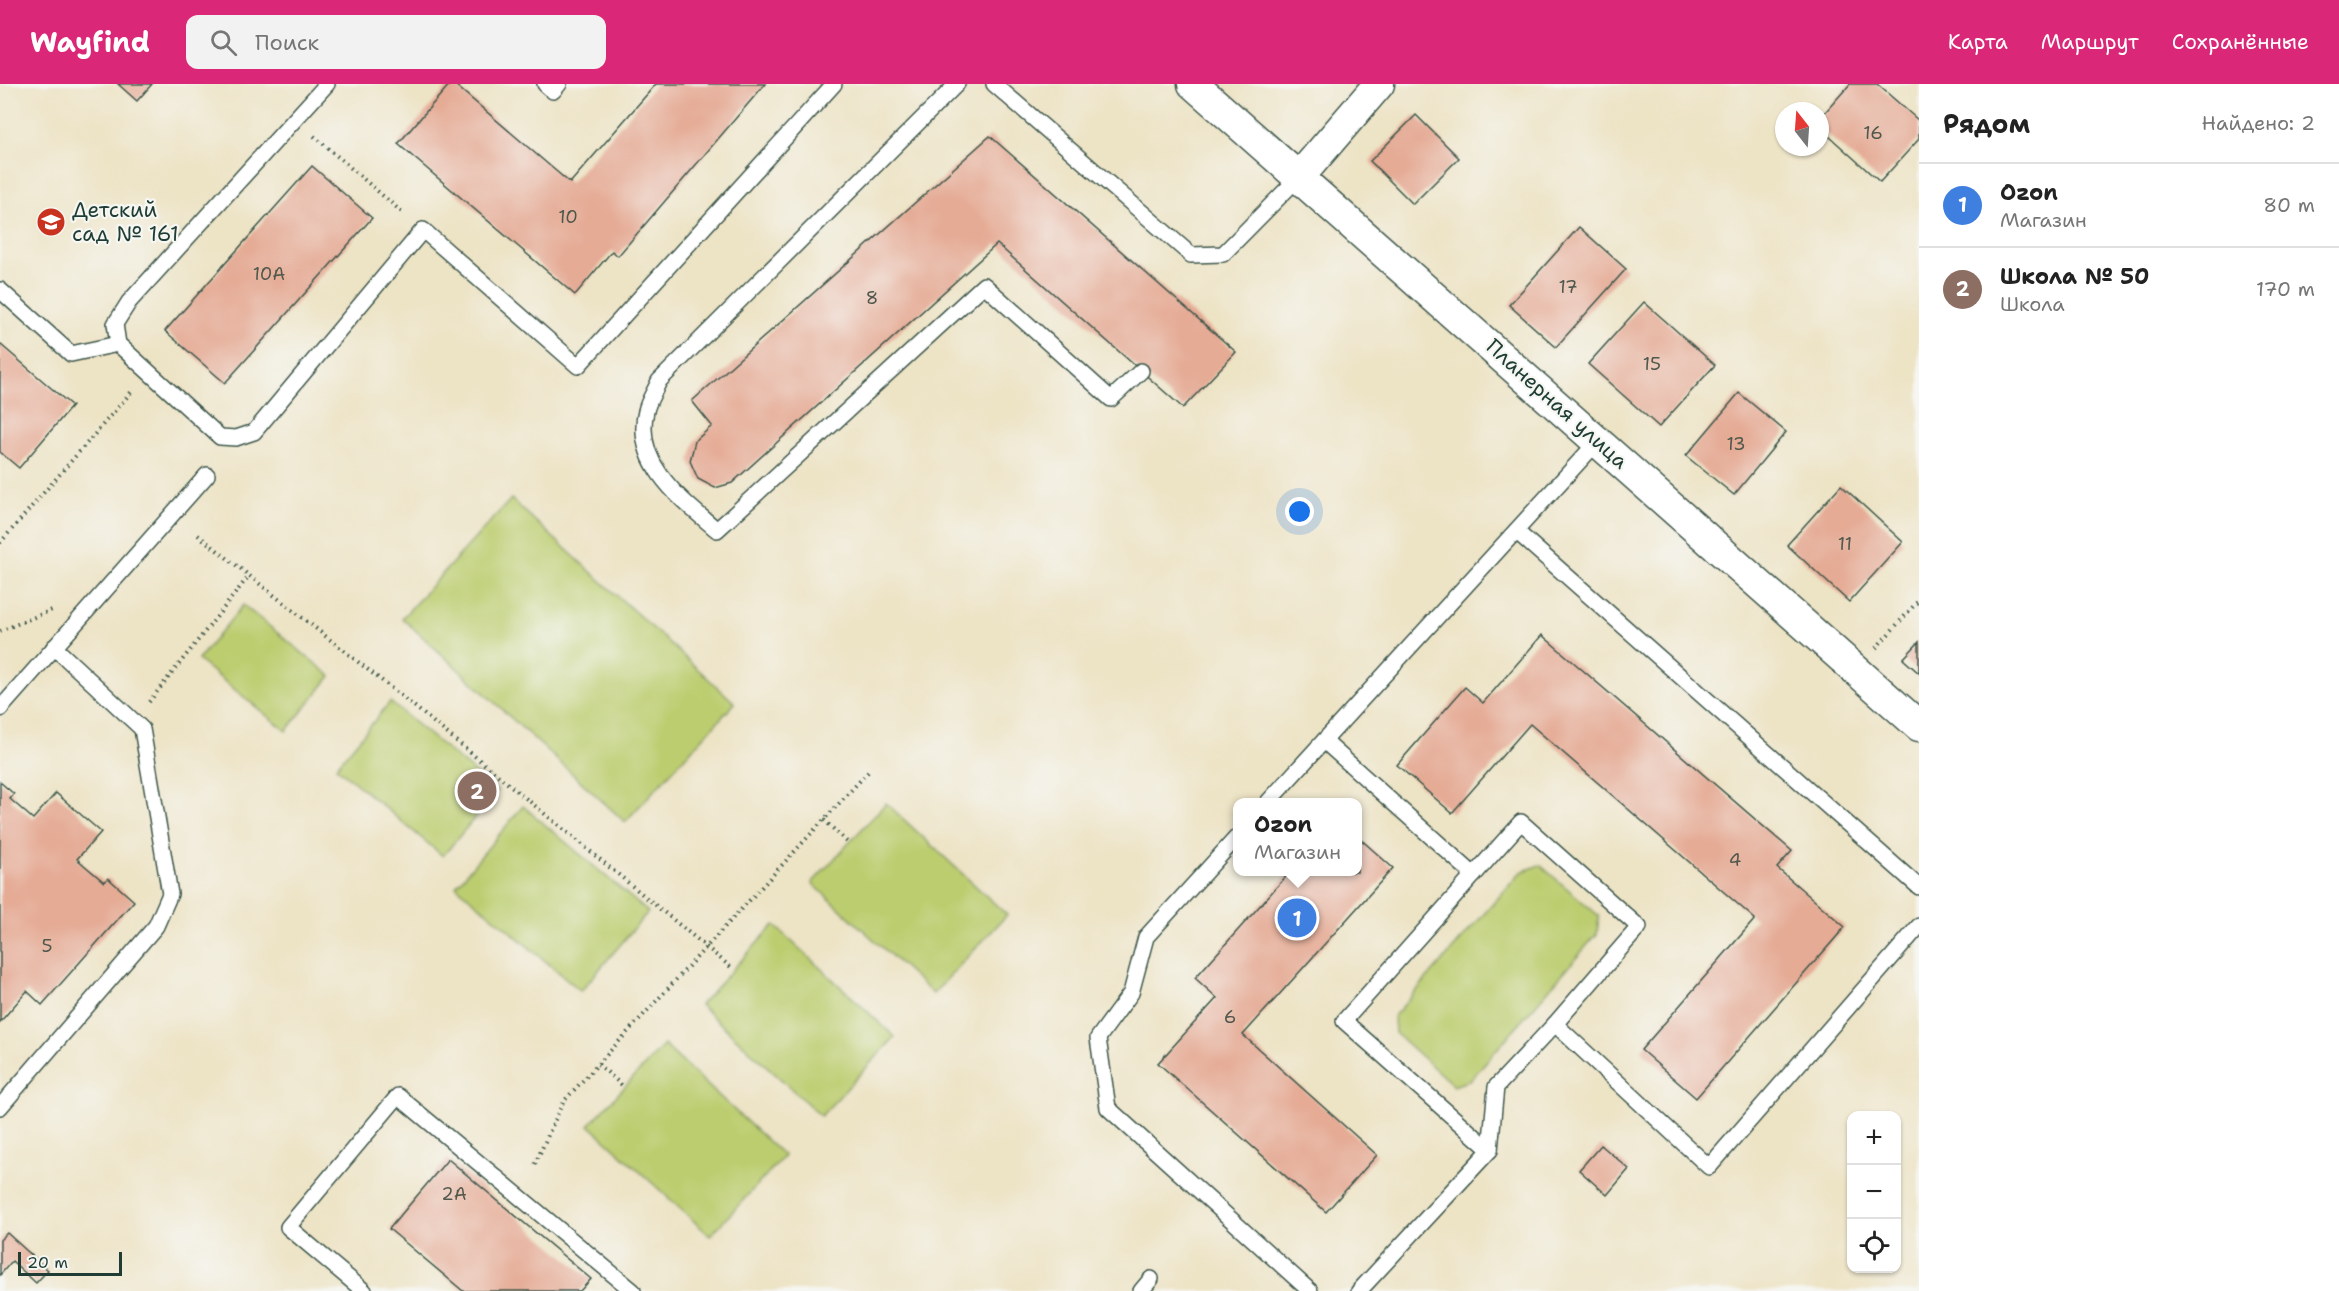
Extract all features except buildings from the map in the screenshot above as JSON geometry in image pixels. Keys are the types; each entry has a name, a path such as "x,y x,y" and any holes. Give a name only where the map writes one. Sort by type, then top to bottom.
{"street":[{"name":"Планерная улица","path":"1193,84 1300,176 1919,726"},
{"path":"1300,176 1379,84"}],"lane":[{"path":"327,84 129,302 115,324 118,344 220,437 236,438 254,432 423,230 578,366 834,84"},
{"path":"545,84 553,91 560,84"},
{"path":"957,84 659,381 646,411 644,442 660,478 717,530 984,285 1111,399 1141,371"},
{"path":"994,84 1191,255 1223,254 1300,176"},
{"path":"0,290 71,354 118,344"},
{"path":"1272,798 1598,441"},
{"path":"0,709 207,475"},
{"path":"1516,531 1919,887"},
{"path":"0,1107 156,927 170,894 142,729 54,647"},
{"path":"1324,741 1474,875"},
{"path":"1359,1291 1490,1150 1496,1087 1555,1024 1639,927 1521,822 1344,1021 1490,1150"},
{"path":"1233,841 1146,937 1131,993 1098,1038 1108,1108 1310,1291"},
{"path":"1555,1024 1709,1167 1919,926"},
{"path":"364,1291 288,1227 398,1096 633,1291"},
{"path":"1140,1291 1151,1279"}],"path":[{"path":"296,120 423,230"},
{"path":"0,543 148,372"},
{"path":"198,536 415,707 734,969"},
{"path":"133,721 249,576"},
{"path":"1856,671 1919,600"},
{"path":"535,1164 563,1102 868,772"},
{"path":"824,820 849,844"},
{"path":"598,1064 624,1087"}],"green space":[{"path":"511,499 735,703 625,822 402,618"},
{"path":"243,605 331,676 286,731 198,660"},
{"path":"390,702 497,791 443,856 336,767"},
{"path":"886,803 1007,915 933,994 812,883"},
{"path":"523,806 648,912 581,991 456,886"},
{"path":"1540,865 1599,916 1597,934 1470,1080 1454,1086 1395,1033 1394,1016 1521,872"},
{"path":"774,925 895,1037 821,1116 700,1005"},
{"path":"664,1045 784,1156 710,1236 589,1125"}],"place":[{"name":"Детский сад № 161","path":"51,222"},
{"name":"Школа № 50","path":"477,791"},
{"name":"Ozon","path":"1297,918"}]}
